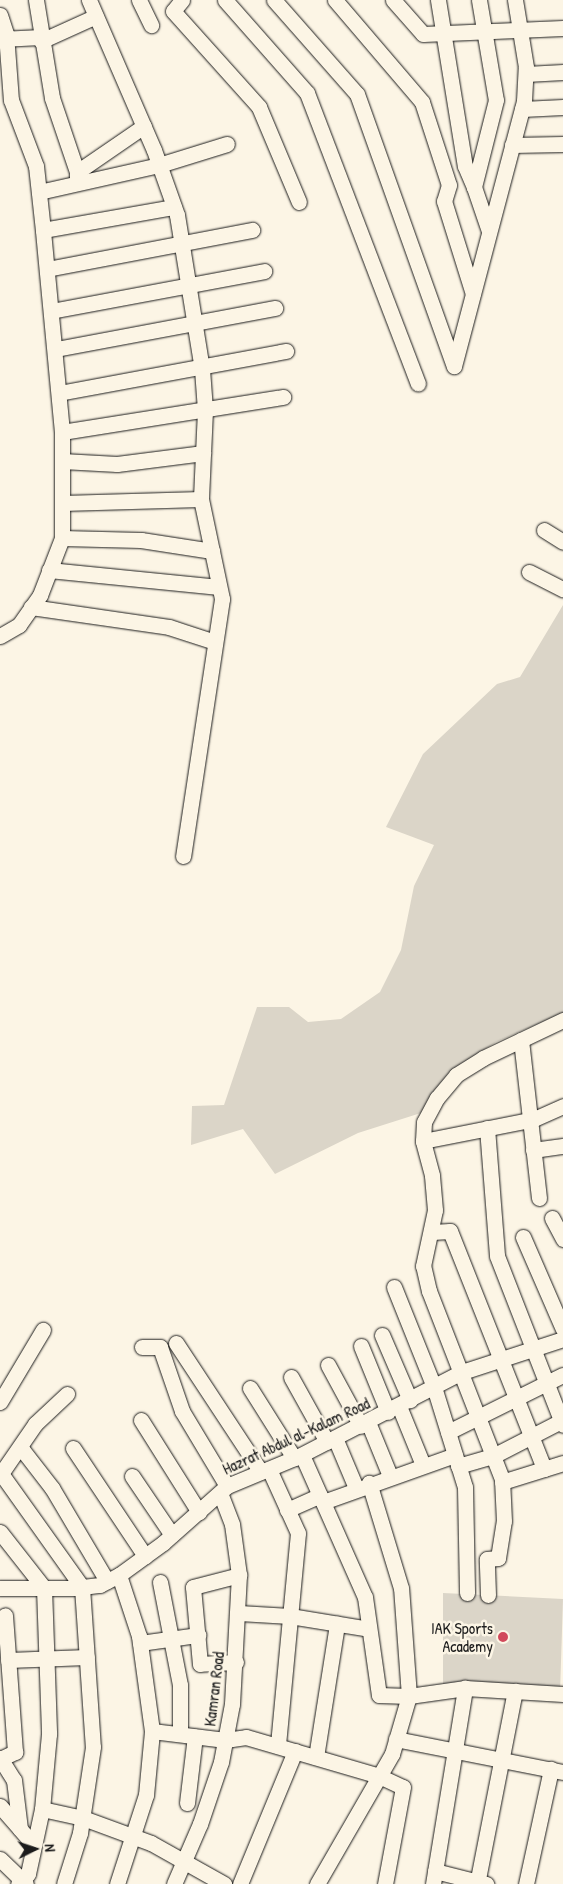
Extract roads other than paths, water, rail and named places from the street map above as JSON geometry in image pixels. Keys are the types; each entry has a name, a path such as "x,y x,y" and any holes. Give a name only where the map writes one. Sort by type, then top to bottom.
{"street":[{"path":"36,0 52,98 77,178"},
{"path":"89,0 144,126 174,207 182,245 201,366 205,410 201,499 222,599 182,856"},
{"path":"139,0 151,25"},
{"path":"182,0 173,11 259,107 299,202"},
{"path":"225,0 307,93 418,383"},
{"path":"274,0 357,94 454,366 522,109 526,74 515,0"},
{"path":"335,0 422,102 449,185 444,201 473,294"},
{"path":"393,0 423,34 563,28"},
{"path":"438,0 465,166 489,231"},
{"path":"474,187 496,100 486,31 479,0"},
{"path":"0,15 7,109 34,160 39,192 56,349 62,432 62,538 31,608 19,625 0,636"},
{"path":"3,39 41,39 96,16"},
{"path":"526,74 563,72"},
{"path":"522,109 563,107"},
{"path":"77,178 144,126"},
{"path":"39,192 77,178 160,165 227,144"},
{"path":"512,145 563,144"},
{"path":"43,230 174,207"},
{"path":"47,268 182,245 252,230"},
{"path":"52,311 264,271"},
{"path":"56,349 275,308"},
{"path":"59,393 286,351"},
{"path":"62,432 283,397"},
{"path":"62,461 117,464 203,453"},
{"path":"62,503 201,499"},
{"path":"544,530 563,542"},
{"path":"62,538 141,540 212,551"},
{"path":"49,570 219,587"},
{"path":"530,572 563,589"},
{"path":"31,608 169,627 215,642"},
{"path":"488,1595 487,1559 498,1558 504,1521 502,1482 462,1372 428,1291 423,1266 432,1232 435,1210 432,1176 422,1141 424,1122 437,1098 456,1075 521,1040 561,1026"},
{"path":"521,1040 539,1198"},
{"path":"422,1141 530,1119 563,1106"},
{"path":"287,1510 423,1466 493,1456 562,1422 497,1256 487,1128"},
{"path":"533,1150 563,1146"},
{"path":"552,1218 563,1239"},
{"path":"432,1232 450,1231 544,1469"},
{"path":"523,1237 562,1339"},
{"path":"394,1287 434,1388 465,1487 467,1593"},
{"path":"0,1402 43,1330"},
{"path":"382,1335 399,1406 423,1466"},
{"name":"Hazrat Abdul al-Kalam Road","path":"0,1588 82,1587 113,1578 172,1535 224,1490 364,1424 462,1372 562,1339"},
{"path":"176,1344 265,1470 298,1533 278,1746"},
{"path":"361,1346 399,1406"},
{"name":"Kamran Road","path":"142,1347 160,1347 182,1411 224,1490 232,1524 240,1575 236,1662 225,1740 215,1780 185,1861 174,1884"},
{"path":"328,1365 364,1424 390,1476"},
{"path":"448,1432 563,1375"},
{"path":"291,1377 363,1486 401,1588 409,1696 396,1739 379,1776 317,1884"},
{"path":"250,1388 298,1456 321,1498 365,1597 379,1696 409,1696 465,1688 563,1694"},
{"path":"64,1884 83,1818 93,1747 82,1587 1,1473 21,1448 35,1424 67,1394"},
{"path":"141,1420 199,1512"},
{"path":"21,1448 52,1488 113,1578 140,1643 152,1731 146,1795 117,1884"},
{"path":"73,1448 145,1556"},
{"path":"502,1482 563,1463"},
{"path":"132,1476 172,1535"},
{"path":"0,1532 44,1588 49,1734 42,1809 28,1874 22,1883 0,1859"},
{"path":"236,1662 200,1664 193,1587 240,1575"},
{"path":"160,1582 180,1685 180,1734"},
{"path":"239,1613 290,1616 370,1629"},
{"path":"5,1615 15,1752 0,1758 14,1780 20,1828"},
{"path":"316,1757 337,1624"},
{"path":"140,1643 198,1635"},
{"path":"8,1660 87,1657"},
{"path":"465,1688 434,1877 480,1883 516,1691"},
{"path":"152,1731 225,1740 246,1737 379,1776 403,1788 384,1884"},
{"path":"187,1803 195,1736"},
{"path":"396,1739 557,1770 526,1884"},
{"path":"240,1884 295,1751"},
{"path":"0,1806 34,1845"},
{"path":"42,1809 83,1818 133,1838 185,1861 224,1884"}],"place":[{"name":"IAK Sports Academy","path":"503,1637"}]}
